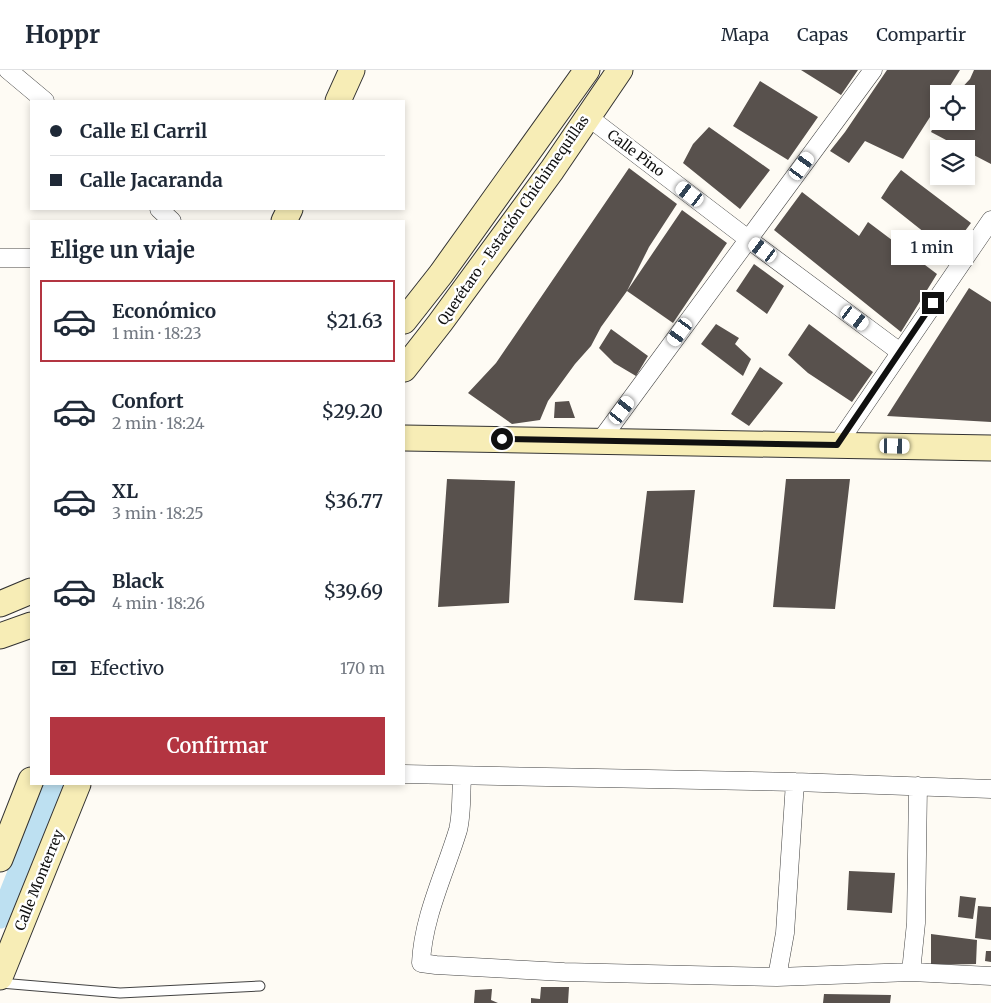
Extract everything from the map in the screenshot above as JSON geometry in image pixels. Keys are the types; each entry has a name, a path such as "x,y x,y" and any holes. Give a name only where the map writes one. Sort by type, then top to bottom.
{"main road":[{"path":"338,100 352,70"},
{"name":"Querétaro - Estación Chichimequillas","path":"405,320 441,274 587,70"},
{"name":"Querétaro - Estación Chichimequillas","path":"405,368 552,170 620,70"},
{"path":"405,438 991,448"},
{"path":"0,604 30,591"},
{"path":"0,636 30,625"},
{"path":"0,859 30,783"},
{"name":"Calle Monterrey","path":"0,977 78,785"}],"street":[{"path":"8,70 44,100"},
{"path":"600,441 873,70"},
{"name":"Calle Pino","path":"587,116 900,352"},
{"path":"160,210 171,220"},
{"path":"837,445 991,220"},
{"path":"0,258 30,258"},
{"path":"405,774 795,782 991,789"},
{"path":"462,776 458,828 424,938 421,963 564,972 777,977 911,972 991,976"},
{"path":"777,977 785,933 795,782"},
{"path":"911,972 916,924 918,786"}],"lane":[{"path":"0,983 120,994 260,986"}],"building":[{"path":"801,70 858,70 841,95"},
{"path":"887,70 960,70 951,85 930,85 930,117 903,159 865,141 849,163 830,151"},
{"path":"974,70 991,70 991,164 975,156 975,140 946,140 931,132 932,130 975,130 975,85 964,85"},
{"path":"760,81 818,117 788,160 733,126"},
{"path":"709,127 770,170 740,209 683,163 693,144"},
{"path":"629,168 677,204 649,247 627,291 601,327 591,346 575,364 548,401 540,420 512,424 468,393 496,363"},
{"path":"901,170 971,223 949,252 881,198"},
{"path":"802,192 859,236 868,222 937,274 901,332 774,230"},
{"path":"682,210 727,243 673,323 627,291"},
{"path":"754,264 784,286 767,314 736,291"},
{"path":"969,288 991,302 991,422 887,416"},
{"path":"716,324 739,338 735,344 751,359 743,376 701,344"},
{"path":"809,324 873,372 852,402 808,373 788,355"},
{"path":"611,329 648,356 636,376 614,363 599,348"},
{"path":"760,367 783,383 749,426 731,414"},
{"path":"569,401 575,418 554,418 555,402"},
{"path":"447,479 515,481 509,603 438,607"},
{"path":"786,479 850,479 835,609 773,607"},
{"path":"695,490 683,603 634,600 647,491"},
{"path":"849,871 895,873 892,913 847,910"},
{"path":"960,896 976,898 973,919 958,917"},
{"path":"978,906 991,907 991,940 975,938"},
{"path":"931,934 977,940 976,964 931,965"},
{"path":"986,951 991,951 991,962 985,961"},
{"path":"541,987 569,987 568,1003 531,1003 531,998 540,999"},
{"path":"492,989 491,1000 498,1003 474,1003 475,990"},
{"path":"824,994 891,995 890,1003 823,1003"}],"waterway":[{"path":"0,918 53,785"}],"route":[{"path":"502,439 837,445 933,303"}]}
